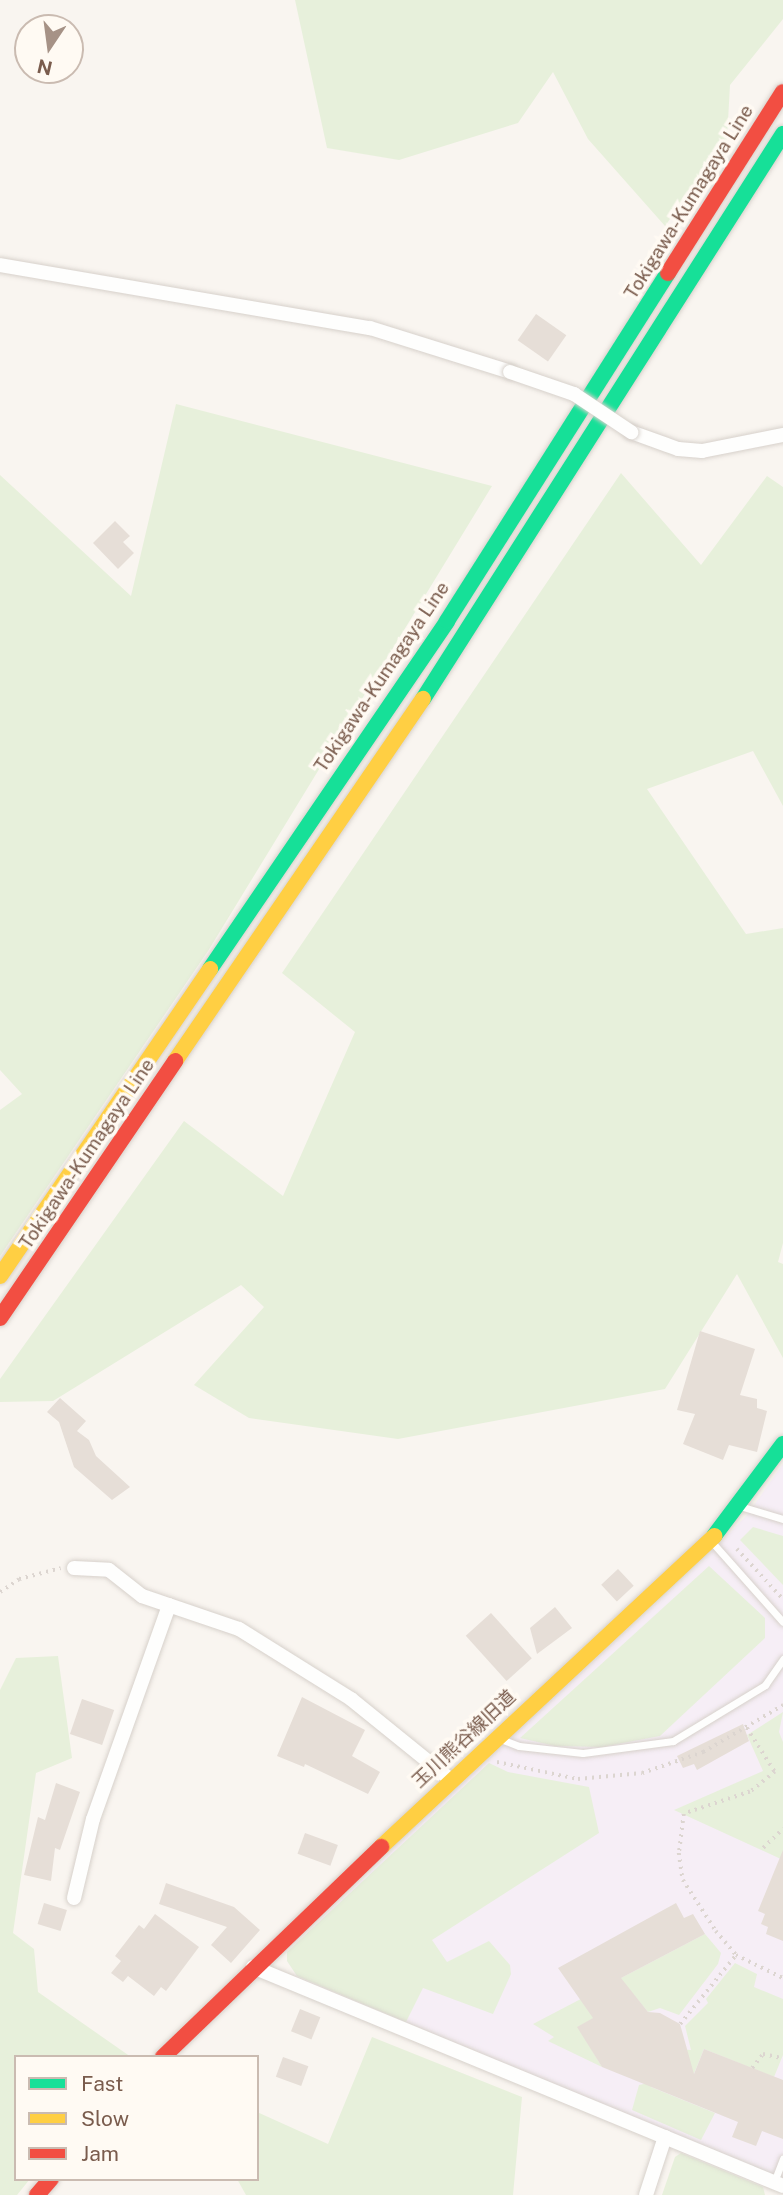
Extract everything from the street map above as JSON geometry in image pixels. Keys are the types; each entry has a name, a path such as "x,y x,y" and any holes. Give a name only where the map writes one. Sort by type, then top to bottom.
{"main road":[{"name":"Tokigawa-Kumagaya Line","path":"0,1276 447,621 783,92"},
{"name":"Tokigawa-Kumagaya Line","path":"0,1318 468,633 783,134"},
{"name":"玉川熊谷線旧道","path":"165,2055 253,1967 451,1780 710,1541 742,1506 783,1444"}],"street":[{"path":"0,265 370,328 574,394 631,432 678,449 702,451 783,435"},
{"path":"74,1568 108,1570 142,1596 250,1636 351,1699 451,1780"},
{"path":"74,1898 93,1819 169,1605"},
{"path":"253,1967 665,2137 779,2187"},
{"path":"646,2195 665,2137"}],"lane":[{"path":"742,1506 783,1518"},
{"path":"710,1541 783,1622"},
{"path":"497,1737 528,1748 583,1752 673,1741 765,1685 783,1659"},
{"path":"779,2187 783,2159"}],"path":[{"path":"732,1544 783,1599"},
{"path":"0,1592 19,1579 74,1568"},
{"path":"488,1771 498,1762 529,1772 578,1779 642,1773 703,1752 782,1706"},
{"path":"747,1728 775,1772 750,1792 684,1814 679,1853 683,1880 736,1955 783,1978"},
{"path":"763,1848 783,1829"},
{"path":"680,2024 736,1955"},
{"path":"752,2068 763,2054 782,2058"}],"shaded area":[{"path":"783,1464 783,2182 297,1976 287,1961 287,1952 515,1733 702,1562 747,1515"}],"green space":[{"path":"295,0 783,0 783,19 730,85 727,139 665,226 588,139 553,72 518,123 399,160 327,148"},
{"path":"176,404 492,486 208,951 0,1256 0,1110 22,1094 0,1070 0,475 131,596"},
{"path":"621,473 701,565 767,476 783,487 783,806 753,751 647,789 746,934 783,928 783,1243 778,1262 783,1264 783,1358 737,1274 665,1389 398,1439 249,1418 194,1385 264,1307 241,1285 53,1401 0,1402 0,1379 184,1121 283,1196 355,1032 282,973"},
{"path":"753,1527 783,1536 783,1585 740,1540"},
{"path":"709,1566 765,1618 765,1638 660,1736 602,1747 555,1746 520,1738"},
{"path":"58,1656 72,1758 36,1773 13,1933 34,1949 38,1992 128,2055 14,2055 14,2181 28,2181 17,2195 0,2195 0,1690 16,1658"},
{"path":"783,1712 779,1732 783,1742 783,1860 674,1810 763,1771 747,1735"},
{"path":"489,1763 508,1772 589,1787 599,1833 432,1940 447,1962 489,1941 510,1965 511,1974 493,2014 423,1988 406,2022 297,1976 287,1961 287,1952"},
{"path":"705,1934 721,1953 718,1964 679,2015 660,2008 648,2012 634,1995 578,2027 602,2067 548,2041 554,2037 533,2024"},
{"path":"735,1963 757,1974 754,1987 783,1999 783,2055 774,2077 704,2049 693,2076 660,2063 651,2087 715,2113 701,2140 632,2110 639,2085 644,2084 662,2048 691,2050 685,2026 708,2003 706,1999"},
{"path":"372,2037 522,2097 513,2195 246,2195 238,2181 259,2181 259,2113 328,2144"},
{"path":"681,2153 763,2187 765,2195 662,2195 675,2157"}],"building":[{"path":"536,314 566,335 548,361 518,340"},
{"path":"115,521 130,536 123,542 134,553 118,569 93,543"},
{"path":"700,1331 755,1349 740,1395 757,1399 757,1408 767,1411 757,1452 729,1445 723,1460 683,1444 695,1414 677,1410"},
{"path":"60,1398 86,1421 77,1431 89,1440 96,1456 130,1487 112,1500 74,1467 59,1422 47,1412"},
{"path":"618,1569 634,1586 617,1602 601,1585"},
{"path":"555,1607 572,1628 537,1654 530,1628"},
{"path":"491,1613 532,1658 507,1681 466,1636"},
{"path":"302,1697 365,1730 352,1756 380,1772 368,1794 305,1764 304,1767 277,1756"},
{"path":"82,1699 114,1710 102,1745 70,1734"},
{"path":"743,1724 749,1741 697,1770 694,1764 683,1768 677,1756"},
{"path":"56,1783 80,1792 60,1850 55,1848 51,1881 24,1875 38,1817 45,1820"},
{"path":"305,1833 338,1845 330,1866 297,1854"},
{"path":"783,1850 783,1941 766,1934 768,1927 761,1924 765,1914 758,1911"},
{"path":"166,1883 234,1907 260,1930 231,1963 211,1945 227,1927 159,1904"},
{"path":"44,1903 67,1910 61,1931 38,1924"},
{"path":"676,1903 684,1918 693,1914 705,1934 621,1978 648,2012 660,2013 680,2024 694,2074 704,2049 783,2080 783,2139 762,2131 756,2146 732,2137 738,2122 602,2067 577,2027 593,2018 558,1968"},
{"path":"155,1914 199,1947 166,1991 161,1987 154,1996 128,1976 123,1982 111,1973 121,1961 115,1956 139,1925 144,1929"},
{"path":"300,2009 320,2017 311,2039 291,2031"},
{"path":"283,2057 308,2066 301,2086 276,2077"}],"traffic: fast":[{"path":"423,699 783,134"},
{"path":"210,969 447,621 668,273"},
{"path":"714,1536 783,1444"}],"traffic: slow":[{"path":"175,1061 423,699"},
{"path":"0,1276 210,969"},
{"path":"381,1847 714,1536"}],"traffic: jam":[{"path":"668,273 783,92"},
{"path":"0,1318 175,1061"},
{"path":"165,2055 381,1847"},
{"path":"37,2195 49,2181"}]}
